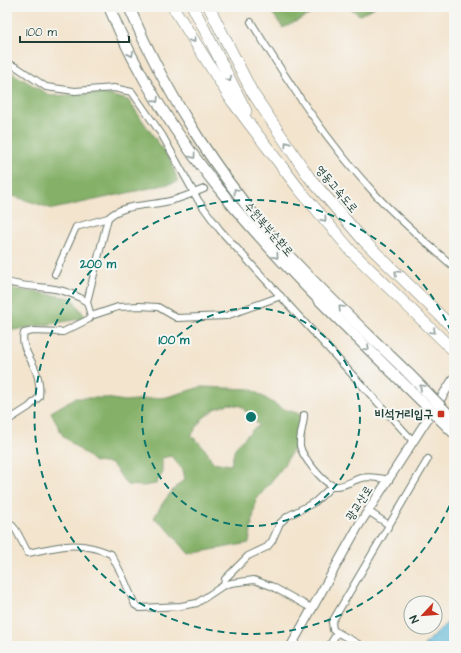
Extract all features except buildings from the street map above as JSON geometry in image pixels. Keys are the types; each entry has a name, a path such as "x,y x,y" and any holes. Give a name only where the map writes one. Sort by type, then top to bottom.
{"highway":[{"name":"수원북부순환로","path":"109,7 142,76 170,124 214,185 287,269 454,434"},
{"name":"수원북부순환로","path":"129,7 165,83 193,130 225,178 292,259 454,420"},
{"path":"173,7 232,101 298,189 352,252 454,351"},
{"path":"193,7 258,132 298,189"},
{"name":"영동고속도로","path":"209,7 252,92 309,177 364,241 454,329"},
{"name":"영동고속도로","path":"217,7 227,44"}],"street":[{"path":"251,22 290,85 340,154 380,199 454,268"},
{"path":"7,63 18,68 46,87 75,91 114,88 132,92 162,135 194,193 220,230 413,441"},
{"path":"55,274 76,227 108,218 114,213 134,206 166,202 204,189"},
{"path":"91,316 87,302 108,218"},
{"path":"7,282 61,289 74,293 87,302"},
{"path":"7,421 29,407 39,397 40,388 37,376 27,354 23,338 24,333 63,332 89,319 91,316 118,307 158,307 177,318 226,316 281,296"},
{"name":"광교산로","path":"291,646 313,609 342,554 368,511 454,378"},
{"path":"304,415 300,445 303,453 322,480 332,486 343,485 362,478 388,480"},
{"path":"362,646 333,630 332,622 428,459"},
{"path":"224,586 225,579 248,556 267,547 272,541 280,523 288,516 315,502 332,486"},
{"path":"368,511 389,525"},
{"path":"7,523 10,523 16,530 28,553 71,544 97,548 111,554 123,577 135,606 140,608 181,606 197,603 231,583 254,580 271,586 313,609"},
{"path":"329,646 337,632"}],"green space":[{"path":"268,7 325,7 283,28"},
{"path":"348,7 375,7 360,15"},
{"path":"7,70 51,96 101,93 128,100 171,161 178,182 53,209 7,194"},
{"path":"7,288 72,298 86,318 8,331 7,334"},
{"path":"201,387 251,389 281,408 300,414 300,438 282,468 256,500 249,543 189,554 164,525 154,518 167,497 185,479 183,470 171,456 162,458 162,474 156,484 143,486 127,485 112,464 95,462 63,436 51,412 75,398 106,398 125,401 167,397","holes":["229,404 241,406 259,426 252,430 235,448 231,465 212,462 209,455 191,436 202,419 215,409"]}],"water":[{"path":"454,616 454,646 423,646 434,635 443,635 443,627"}],"place":[{"name":"비석거리입구","path":"441,414"}]}
